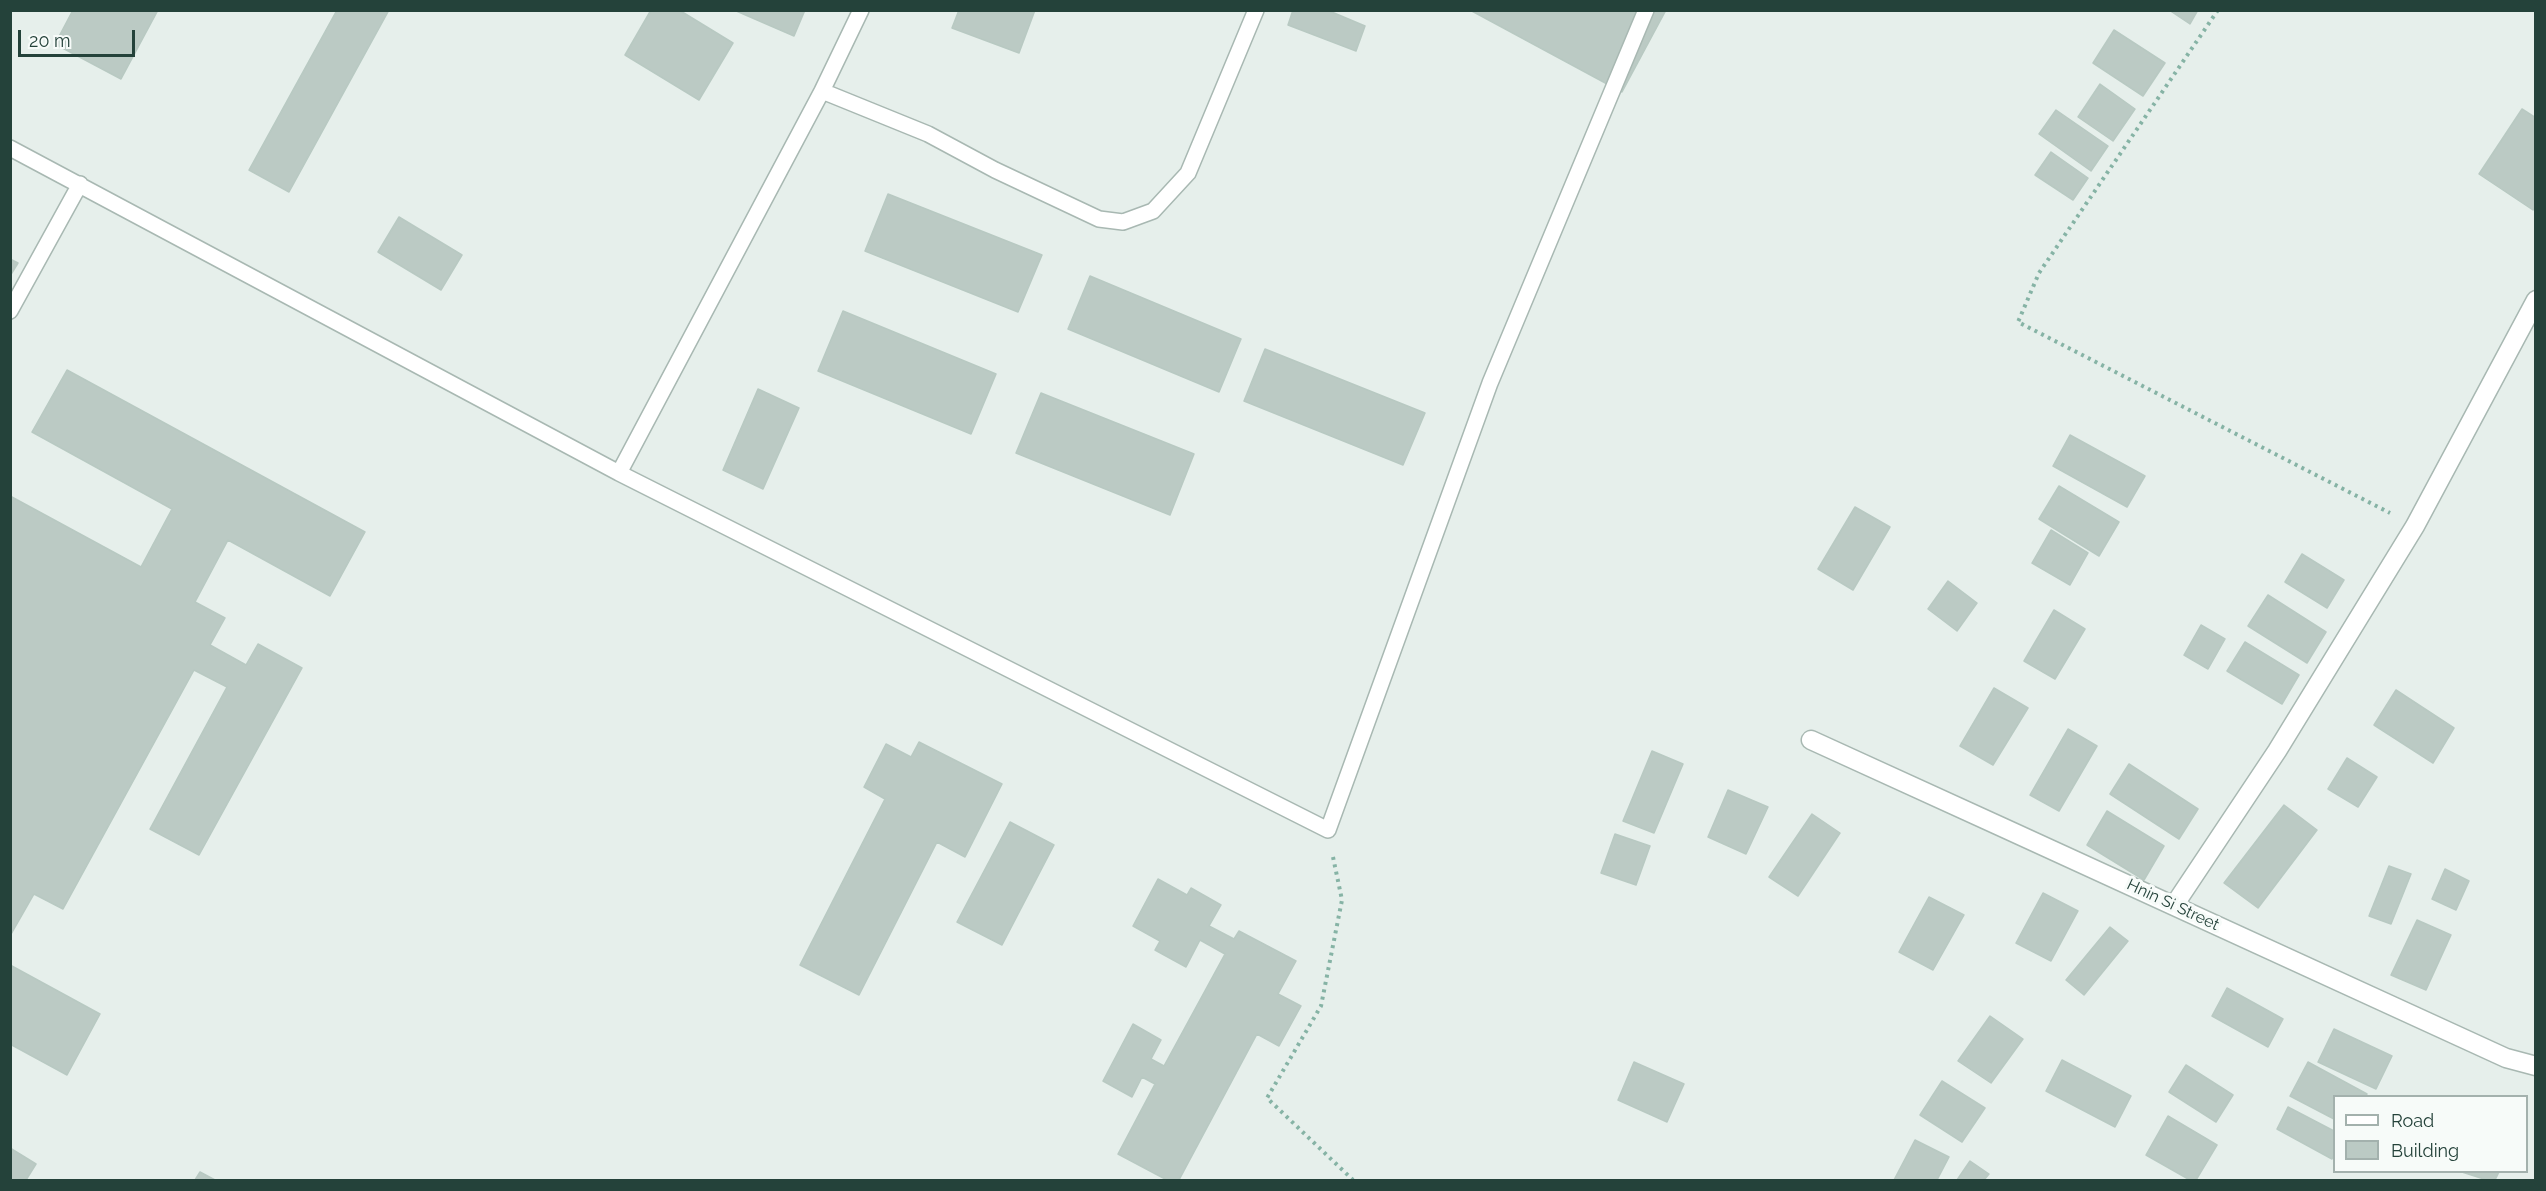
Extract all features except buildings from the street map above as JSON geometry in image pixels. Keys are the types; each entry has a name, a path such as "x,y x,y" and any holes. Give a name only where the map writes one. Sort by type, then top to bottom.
{"street":[{"path":"2175,904 2277,751 2415,526 2535,300"},
{"name":"Hnin Si Street","path":"1811,740 2175,904 2275,955 2506,1058 2535,1066"}],"lane":[{"path":"619,473 822,91 861,10"},
{"path":"822,91 928,134 995,170 1099,219 1124,222 1153,211 1188,173 1256,10"},
{"path":"10,148 619,473 1328,830 1490,383 1646,10"},
{"path":"10,311 80,184"}],"path":[{"path":"2218,10 2039,273 2018,322 2415,526"},
{"path":"1328,830 1342,900 1321,1006 1267,1098 1353,1180"}]}
